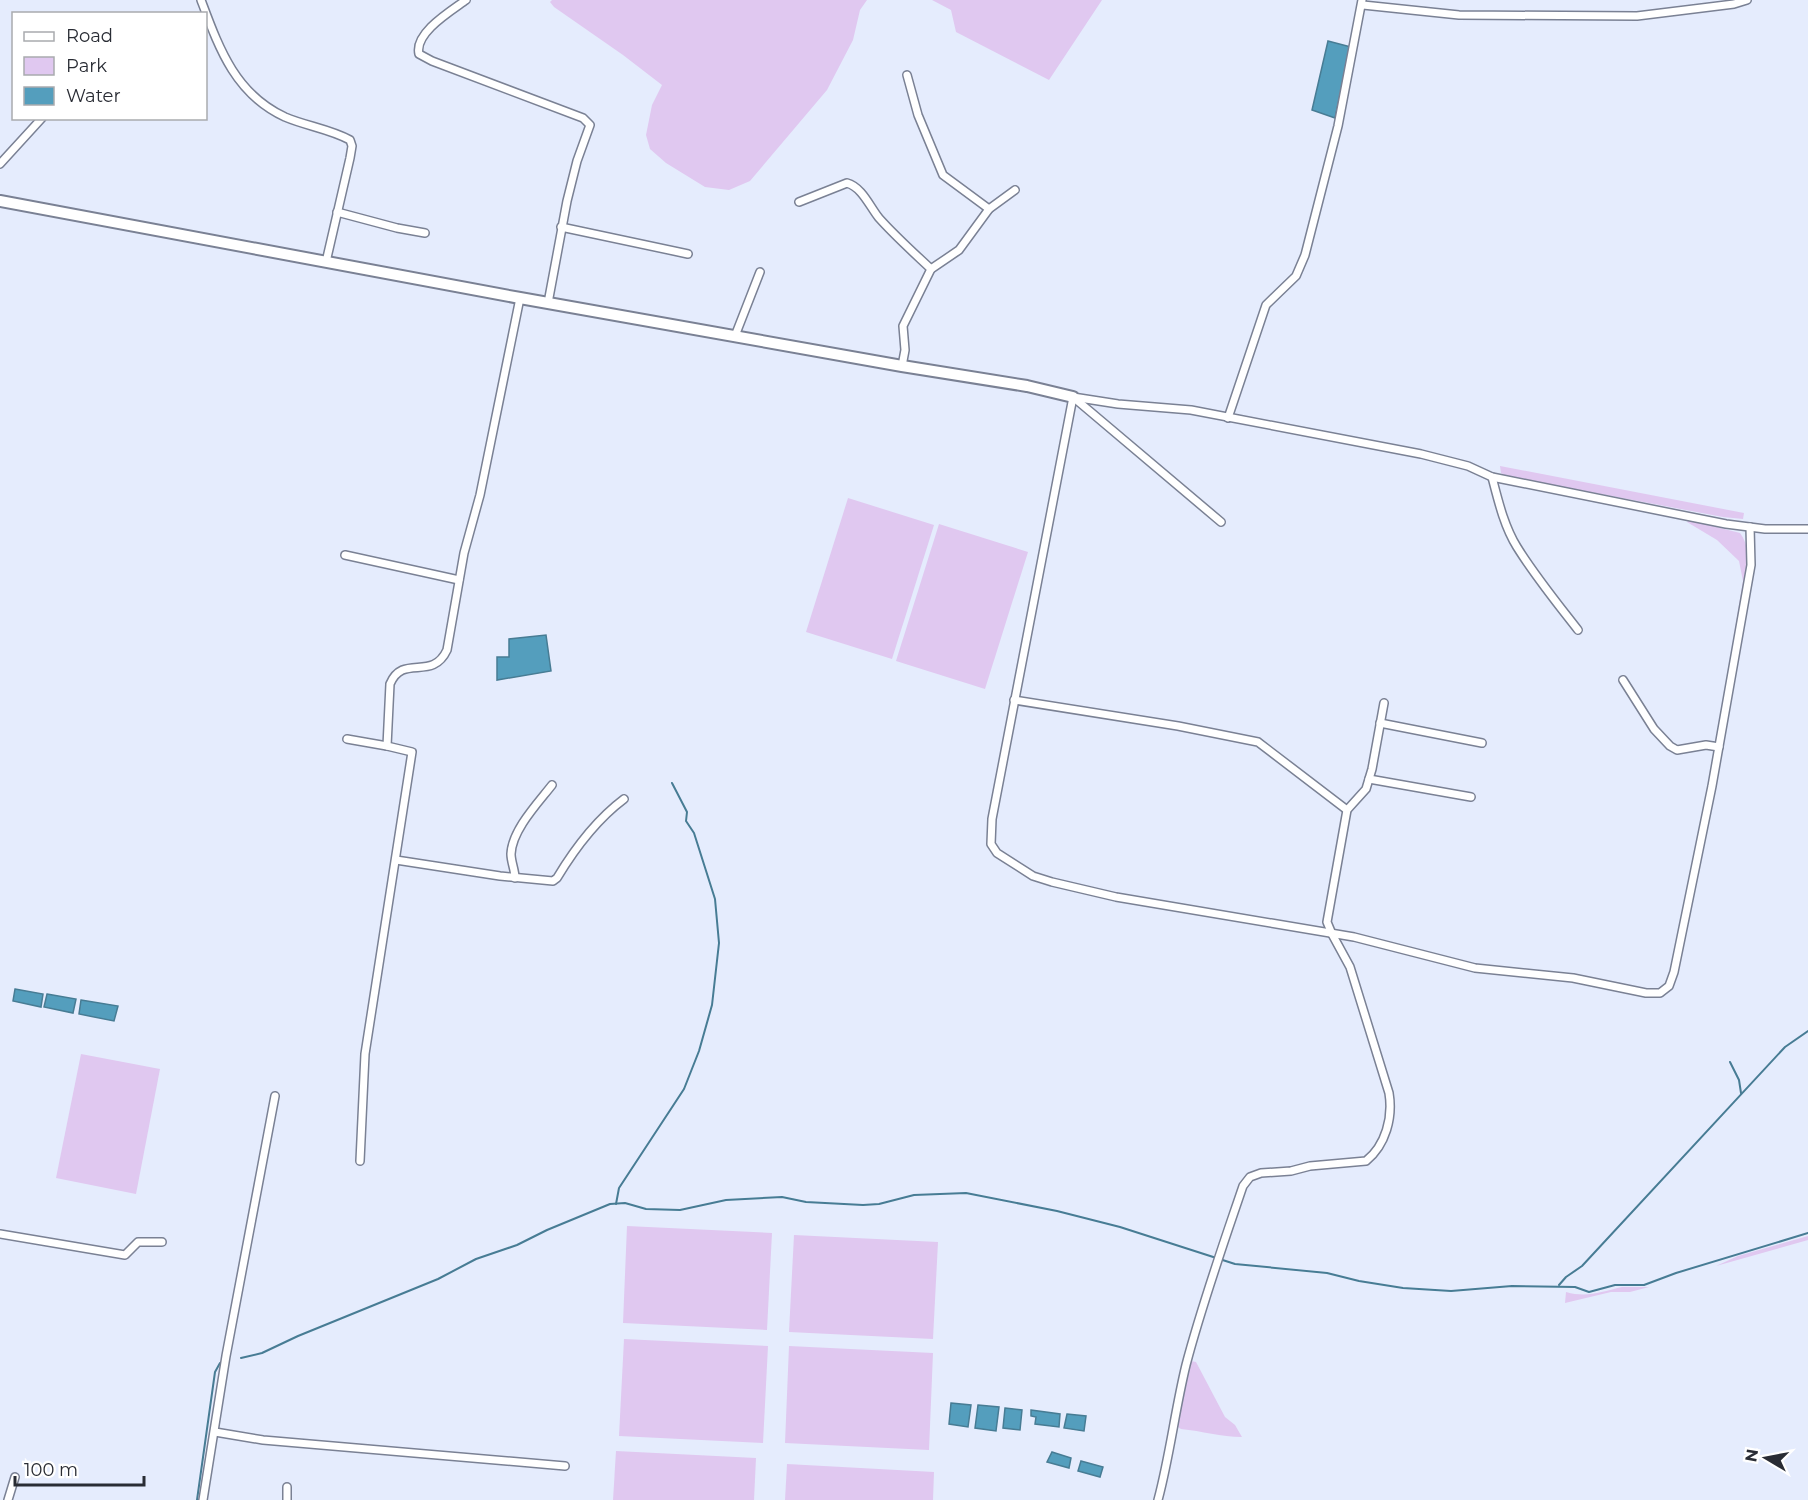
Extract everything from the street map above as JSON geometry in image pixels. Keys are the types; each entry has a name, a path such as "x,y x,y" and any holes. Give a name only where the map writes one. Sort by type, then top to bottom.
{"street":[{"path":"466,0 441,18 420,38 419,54 583,118 590,125 577,161 561,227 548,303"},
{"path":"1228,418 1266,305 1296,276 1305,255 1338,126 1362,2 1405,11 1459,15 1636,16 1734,4 1747,0"},
{"path":"207,14 230,68 246,89 286,118 339,134 350,140 352,146 350,158 326,262"},
{"path":"907,75 918,115 943,175 989,208"},
{"path":"0,164 40,120"},
{"path":"800,202 847,183 852,185 869,202 878,216 931,269"},
{"path":"902,366 905,350 903,326 931,269 959,250 989,208 1015,190"},
{"path":"0,201 520,298 1027,386 1073,397 1118,404 1191,410 1421,454 1468,466 1491,477 1750,527 1808,530"},
{"path":"337,212 425,233"},
{"path":"561,227 688,254"},
{"path":"735,336 759,272"},
{"path":"387,746 390,684 394,676 405,668 430,667 443,659 447,650 464,553 480,495 520,298"},
{"path":"1073,397 1221,522"},
{"path":"1073,397 990,836 991,844 997,853 1033,876 1052,882 1116,897 1354,937 1475,968 1573,978 1646,993 1660,993 1669,986 1674,972 1719,747 1751,566 1750,527"},
{"path":"1491,477 1499,505 1516,546 1578,630"},
{"path":"345,555 459,580"},
{"path":"1623,680 1654,729 1670,746 1677,750 1706,745 1719,747"},
{"path":"1014,700 1179,726 1258,742 1347,810"},
{"path":"1158,1500 1169,1458 1177,1403 1185,1372 1218,1256 1243,1185 1250,1177 1261,1173 1366,1161 1373,1156 1389,1123 1392,1108 1389,1093 1350,966 1327,922 1347,810 1366,789 1384,703"},
{"path":"1380,723 1482,743"},
{"path":"347,740 412,752 365,1054 360,1161"},
{"path":"1369,779 1471,797"},
{"path":"515,878 511,855 513,846 524,820 552,784"},
{"path":"396,860 549,882 557,878 591,829 608,810 624,799"},
{"path":"203,1500 226,1356 275,1096"},
{"path":"0,1234 125,1255 138,1242 162,1242"},
{"path":"215,1432 262,1440 565,1466"},
{"path":"8,1500 15,1477"},
{"path":"286,1500 287,1486"}],"green space":[{"path":"552,0 867,0 860,10 853,40 827,90 750,181 729,190 705,187 666,163 650,149 646,135 652,105 662,85 554,7 550,2"},
{"path":"932,0 1102,0 1049,80 956,32 951,10"},
{"path":"1500,466 1744,513 1743,519 1506,476 1501,473"},
{"path":"848,498 934,525 892,659 806,632"},
{"path":"1689,520 1740,533 1747,549 1748,568 1724,696 1743,581 1739,561 1717,540 1687,522"},
{"path":"939,524 1028,552 985,689 896,661"},
{"path":"81,1054 160,1069 136,1194 56,1178"},
{"path":"627,1226 772,1233 767,1330 623,1323"},
{"path":"794,1235 938,1242 933,1339 789,1332"},
{"path":"1808,1236 1808,1240 1716,1266 1738,1256"},
{"path":"1622,1287 1649,1287 1630,1292 1611,1292 1565,1303 1566,1292 1587,1294"},
{"path":"624,1339 768,1346 763,1443 619,1436"},
{"path":"789,1346 933,1353 929,1450 785,1443"},
{"path":"1191,1361 1196,1362 1225,1417 1235,1425 1242,1437 1178,1427 1179,1402"},
{"path":"616,1451 756,1458 754,1500 613,1500"},
{"path":"787,1464 934,1472 933,1500 785,1500"}],"water":[{"path":"1328,41 1351,47 1335,118 1312,110"},
{"path":"546,635 551,671 497,680 497,657 509,657 509,639"},
{"path":"15,989 43,994 41,1007 13,1001"},
{"path":"47,994 76,999 73,1013 44,1007"},
{"path":"81,1000 118,1006 114,1021 79,1014"},
{"path":"951,1403 971,1405 968,1427 949,1424"},
{"path":"978,1405 999,1407 996,1431 975,1428"},
{"path":"1005,1408 1022,1410 1020,1430 1003,1428"},
{"path":"1031,1410 1060,1414 1059,1427 1035,1424 1036,1417 1031,1416"},
{"path":"1067,1414 1086,1416 1084,1431 1064,1428"},
{"path":"1052,1452 1071,1458 1069,1468 1047,1462"},
{"path":"1081,1461 1103,1467 1100,1477 1078,1471"}],"waterway":[{"path":"616,1204 619,1188 684,1089 699,1051 712,1005 719,943 715,899 694,833 686,821 687,812 672,783"},
{"path":"1559,1285 1582,1266 1785,1047 1808,1031"},
{"path":"1730,1062 1739,1080 1741,1093"},
{"path":"241,1358 262,1353 438,1279 476,1259 517,1245 610,1204 625,1203 646,1209 680,1210 726,1200 782,1197 806,1202 863,1205 879,1204 914,1195 966,1193 1057,1211 1120,1227 1235,1264 1327,1273 1403,1288 1451,1291 1512,1286 1575,1287 1589,1292 1615,1285 1644,1285 1808,1233"},
{"path":"197,1500 215,1372 220,1363"}]}
